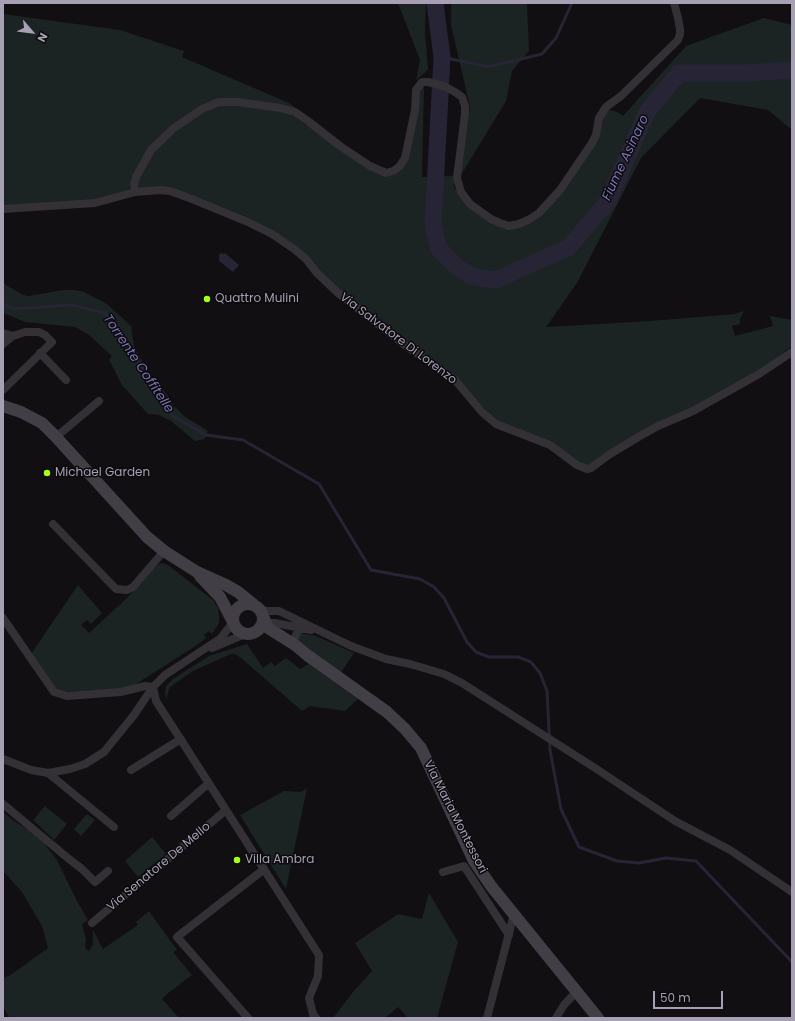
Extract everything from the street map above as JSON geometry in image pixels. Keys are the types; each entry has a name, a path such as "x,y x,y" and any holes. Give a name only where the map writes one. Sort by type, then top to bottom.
{"street":[{"path":"135,192 134,184 136,177 151,150 174,128 202,109 219,102 238,102 280,108 295,112 308,120 340,146 370,166 386,173 393,171 399,167 405,158 415,110 416,90 422,82 428,82 451,89 462,97 465,106 457,178 461,192 470,204 500,224 509,226 519,224 539,213 560,190 592,143 596,135 599,118 606,107 621,96 678,40 680,34 679,23 674,3"},
{"name":"Via Salvatore Di Lorenzo","path":"3,209 95,203 135,192 160,190 170,191 192,198 248,222 272,234 294,249 306,259 317,273 338,293 406,346 455,380 482,412 496,424 550,445 577,465 587,469 591,468 610,454 658,426 693,411 759,374 792,352"},
{"path":"3,344 13,336 25,332 39,332 45,335 52,342 3,390"},
{"path":"3,333 13,336"},
{"path":"40,353 66,380"},
{"path":"56,437 99,400"},
{"path":"3,406 21,412 42,424 56,437 147,536 164,551 196,572 238,592 261,616 268,628 296,645 307,655"},
{"path":"53,524 116,589 127,590 133,587 164,551"},
{"path":"196,572 220,597 237,630 248,634 266,636 275,639 307,655"},
{"path":"3,759 31,770 48,773 70,770 85,764 104,752 134,715 153,687 165,675 221,638 233,621 234,613 238,607 245,604 261,616 275,623 320,631"},
{"path":"201,652 258,631 261,616 267,611 279,611 351,646 386,659 444,674 462,683 675,821 730,850 792,892"},
{"path":"3,618 54,692 67,696 121,692 145,686 153,687"},
{"path":"296,645 294,640 296,635 299,630 303,629"},
{"name":"Via Maria Montessori","path":"307,655 387,712 405,728 421,748 474,860 491,886 598,1018"},
{"path":"153,687 156,701 263,870 319,955 318,976 309,998 313,1014 316,1018"},
{"path":"131,770 181,739"},
{"path":"48,773 114,827"},
{"path":"171,816 209,783"},
{"path":"3,804 82,869 95,882 108,871"},
{"name":"Via Senatore De Mello","path":"92,923 226,810"},
{"path":"443,872 464,866 509,935"},
{"path":"248,1018 177,937 263,870"},
{"path":"487,1018 514,914"},
{"path":"556,1018 564,1005 577,991"}],"shaded area":[{"path":"398,3 426,3 425,32 428,70 416,80 420,60"},
{"path":"451,3 527,3 529,51 512,71 506,101 461,175 470,107 451,25"},
{"path":"3,14 120,30 184,51 182,57 289,103 300,111 236,98 179,121 133,178 129,190 95,201 3,206"},
{"path":"764,18 792,25 792,130 768,110 700,98 641,158 577,283 546,327 650,321 735,314 744,311 740,319 740,324 732,326 735,336 773,326 770,316 792,320 792,346 758,372 587,466 497,421 476,400 341,293 273,231 247,217 190,194 140,189 138,187 137,180 152,151 186,122 218,105 237,103 291,114 375,172 401,169 418,93 421,87 424,87 422,177 454,176 454,187 470,208 514,228 561,193 607,109 617,112 623,116 686,46"},
{"path":"221,253 225,253 239,265 233,272 219,261 219,255"},
{"path":"3,283 23,295 29,296 63,290 74,290 84,292 107,304 131,326 134,346 147,371 165,392 173,405 184,416 208,431 204,439 195,441 171,421 159,415 148,414 122,385 109,360 112,356 89,335 75,327 25,322 3,313"},
{"path":"162,563 168,565 213,600 218,608 219,623 212,634 209,631 204,635 206,638 194,647 133,686 120,689 62,692 56,690 31,654 78,585 102,613 91,624 87,620 81,625 89,633 128,597 150,571"},
{"path":"301,634 316,636 354,653 340,674 299,642 298,638"},
{"path":"247,644 263,668 271,662 275,666 286,658 300,669 309,664 358,699 345,711 310,706 302,711 241,658 235,654 231,654 193,671 170,687 166,700 166,686 173,679 209,656"},
{"path":"307,788 286,889 240,815 284,791 301,792"},
{"path":"45,806 67,824 54,840 33,820"},
{"path":"3,812 33,833 43,842 57,860 88,920 82,924 86,940 85,948 89,951 93,944 93,930 103,949 138,925 136,922 149,911 177,950 173,952 192,975 162,999 179,1018 9,1018 3,1005 3,978 9,976 48,948 42,926 22,892 3,871"},
{"path":"87,814 95,820 81,836 74,829"},
{"path":"152,837 166,854 138,877 125,861"},
{"path":"429,893 458,942 437,1018 408,1018 398,1007 385,1018 333,1018 353,992 372,971 355,943 398,914 422,919"}],"waterway":[{"name":"Fiume Asinaro","path":"435,3 442,57 433,226 439,249 457,267 473,277 495,280 568,248 608,201 647,112 679,73 747,73 792,70"},
{"path":"442,57 488,67 542,54 556,38 572,3"},
{"name":"Torrente Coffitelle","path":"3,304 13,309 71,305 105,313 125,339 146,375 173,416 206,435 243,440 319,484 371,570 420,579 434,587 444,598 467,642 476,652 489,657 518,657 531,662 540,673 547,691 550,750 561,809 579,847 617,861 639,863 666,858 696,861 792,962"}],"place":[{"name":"Quattro Mulini","path":"207,299"},
{"name":"Michael Garden","path":"47,473"},
{"name":"Villa Ambra","path":"237,860"}]}
